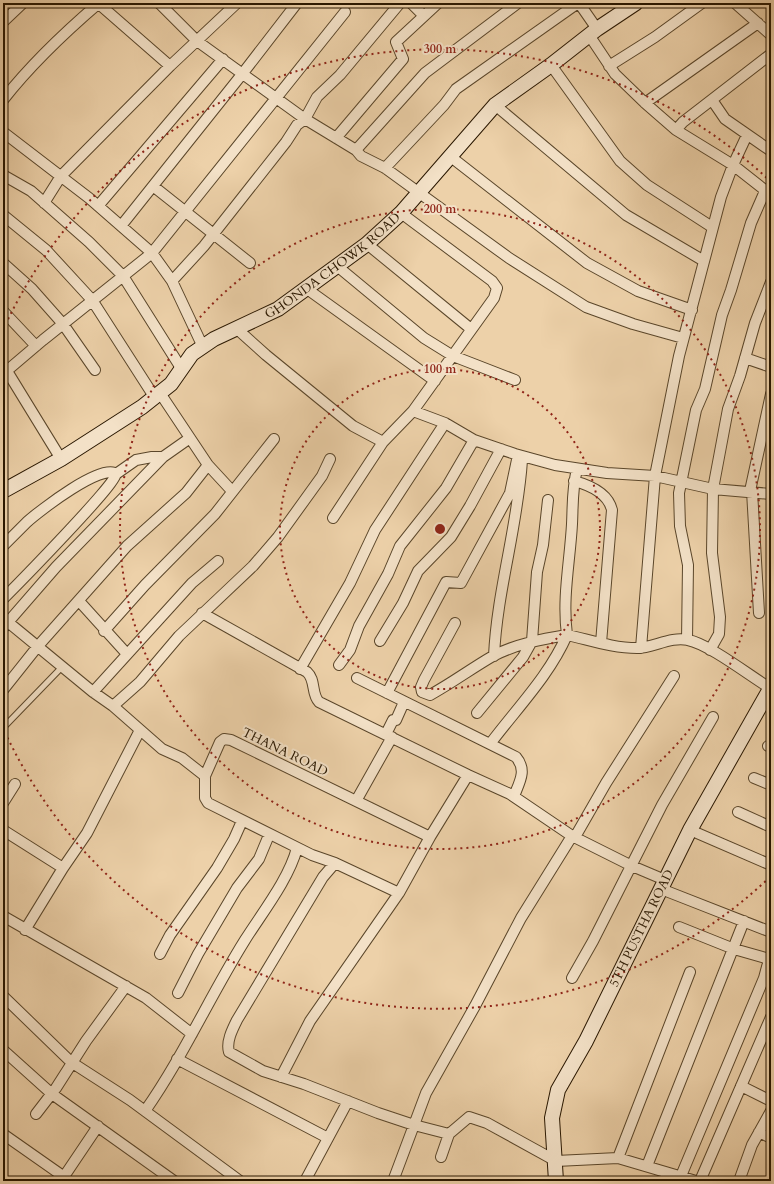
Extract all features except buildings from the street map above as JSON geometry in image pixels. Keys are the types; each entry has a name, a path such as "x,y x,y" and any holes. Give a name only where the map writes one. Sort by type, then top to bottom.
{"street":[{"path":"3,22 23,3"},
{"path":"3,100 34,63 57,40 99,3 170,66"},
{"path":"159,3 198,41 305,119 356,150 361,156 385,168 510,258 586,307 633,324 683,338"},
{"path":"44,203 61,176 170,66 237,3"},
{"path":"121,226 243,73 296,3"},
{"path":"172,281 188,265 214,233 286,142 297,125 305,119 317,98 340,75 400,3"},
{"path":"411,3 424,16"},
{"path":"336,138 403,59 396,42 438,3"},
{"path":"356,150 424,73 518,3"},
{"path":"385,168 444,105 456,89 579,3 609,66 623,83 676,130 733,165 768,193 751,223 722,315 705,389 696,410 681,482 679,506 680,526 688,565 687,640"},
{"name":"GHONDA CHOWK ROAD","path":"3,492 61,459 157,396 171,384 192,354 214,339 278,309 367,244 401,213 452,157 495,105 551,65 593,32 636,3"},
{"path":"609,66 655,37 702,3"},
{"path":"735,3 771,35"},
{"path":"61,459 5,372 62,324 152,253 345,12"},
{"path":"645,103 758,23"},
{"path":"676,130 683,122 771,54"},
{"path":"98,206 223,59"},
{"path":"551,65 620,161 647,185 712,227"},
{"path":"712,100 725,119 771,151"},
{"path":"495,105 626,215 704,261"},
{"path":"3,132 98,206 152,253 172,281 203,347"},
{"path":"641,648 655,476 683,338 692,310 712,227 733,165 747,135"},
{"path":"452,157 587,263 638,290 692,310"},
{"path":"3,175 31,192 89,242 123,276 181,368"},
{"path":"153,186 250,263"},
{"path":"333,518 383,442 413,411 496,293 496,284 401,213"},
{"path":"3,215 46,250 92,300 157,396 190,438 208,465 232,491"},
{"path":"367,244 472,329"},
{"path":"3,263 32,289 62,324 95,370"},
{"path":"337,266 424,338 452,356 515,380"},
{"path":"710,650 719,634 720,617 712,553 713,489 728,409 755,323 771,282"},
{"path":"307,289 435,381"},
{"path":"3,311 36,346"},
{"path":"236,328 266,355 353,426 383,442"},
{"path":"745,358 771,367"},
{"path":"759,613 751,491 771,394"},
{"path":"413,411 445,423 474,440 501,450 578,469 607,473 655,476 713,489 751,491 771,494"},
{"path":"300,669 346,589 375,530 445,423"},
{"path":"190,438 163,457 4,622 38,646 93,692 113,706 162,749 182,758 205,776 206,800 242,821 298,848 335,863 399,893"},
{"path":"104,631 149,580 215,514 232,491 246,477 274,439"},
{"path":"339,665 350,650 360,626 388,574 400,546 440,497 474,440"},
{"path":"380,641 403,603 418,571 451,537 501,450"},
{"path":"494,656 498,611 520,481 520,455"},
{"path":"387,693 446,582 461,583 510,494 520,455"},
{"path":"3,599 55,546 65,532 99,498 115,479 116,474 136,460 152,457 163,457"},
{"path":"113,706 140,682 179,636 202,613 253,566 273,542 322,476 330,459"},
{"path":"3,690 38,646 127,546 186,493 208,465"},
{"path":"490,744 514,712 539,683 557,657 567,635 565,619 566,592 574,481 578,469"},
{"path":"3,546 45,507 94,475 110,472 116,474"},
{"path":"574,481 593,488 606,499 612,510 601,643"},
{"path":"477,713 523,657 532,641 537,572 543,545 548,500"},
{"path":"93,692 164,616 192,583 218,560"},
{"path":"79,601 104,631 127,654"},
{"path":"202,613 310,674 316,699 319,702 514,796 574,837 632,866 663,884 771,932"},
{"path":"455,623 424,680 421,687 422,692 430,695 453,683 494,656 532,641 567,635 617,646 641,648 668,641 687,640 710,650 770,688"},
{"path":"393,1181 426,1093 475,1006 521,918 574,837 606,783 674,676"},
{"path":"357,678 516,757 521,763 523,771 514,796"},
{"name":"5TH PUSTHA ROAD","path":"556,1181 556,1161 552,1118 558,1090 586,1041 690,830 770,688"},
{"path":"356,801 389,735 393,720 396,720 404,702"},
{"path":"572,978 632,866 662,805 713,717"},
{"path":"25,930 86,833 140,730"},
{"name":"THANA ROAD","path":"205,776 220,742 224,739 231,740 430,837"},
{"path":"281,1077 310,1021 399,893 430,837 468,775"},
{"path":"754,778 771,785"},
{"path":"3,802 15,784"},
{"path":"738,812 771,827"},
{"path":"160,954 170,935 217,868 242,821"},
{"path":"3,830 63,868"},
{"path":"690,830 771,865"},
{"path":"178,993 198,954 237,888 259,859 269,834"},
{"path":"145,1111 177,1060 245,941 294,863 298,848"},
{"path":"335,863 323,877 231,1033 228,1048 229,1052 250,1065 281,1077 414,1125 449,1134"},
{"path":"3,916 25,930 146,998 192,1034"},
{"path":"647,1166 744,921"},
{"path":"679,927 734,949 766,958 767,969 681,1176"},
{"path":"618,1158 690,972"},
{"path":"36,1114 52,1094 71,1062 126,986"},
{"path":"3,996 71,1062 145,1111 240,1181"},
{"path":"441,1157 449,1134 469,1117 487,1123 556,1161 618,1158 681,1176 702,1180 771,1017"},
{"path":"3,1050 52,1094 174,1181"},
{"path":"177,1060 328,1138"},
{"path":"741,1086 771,1101"},
{"path":"305,1181 348,1101"},
{"path":"739,1181 752,1145 771,1111"},
{"path":"3,1134 65,1180 98,1126"},
{"path":"759,1132 771,1138"}],"lane":[{"path":"3,728 62,666"}]}
